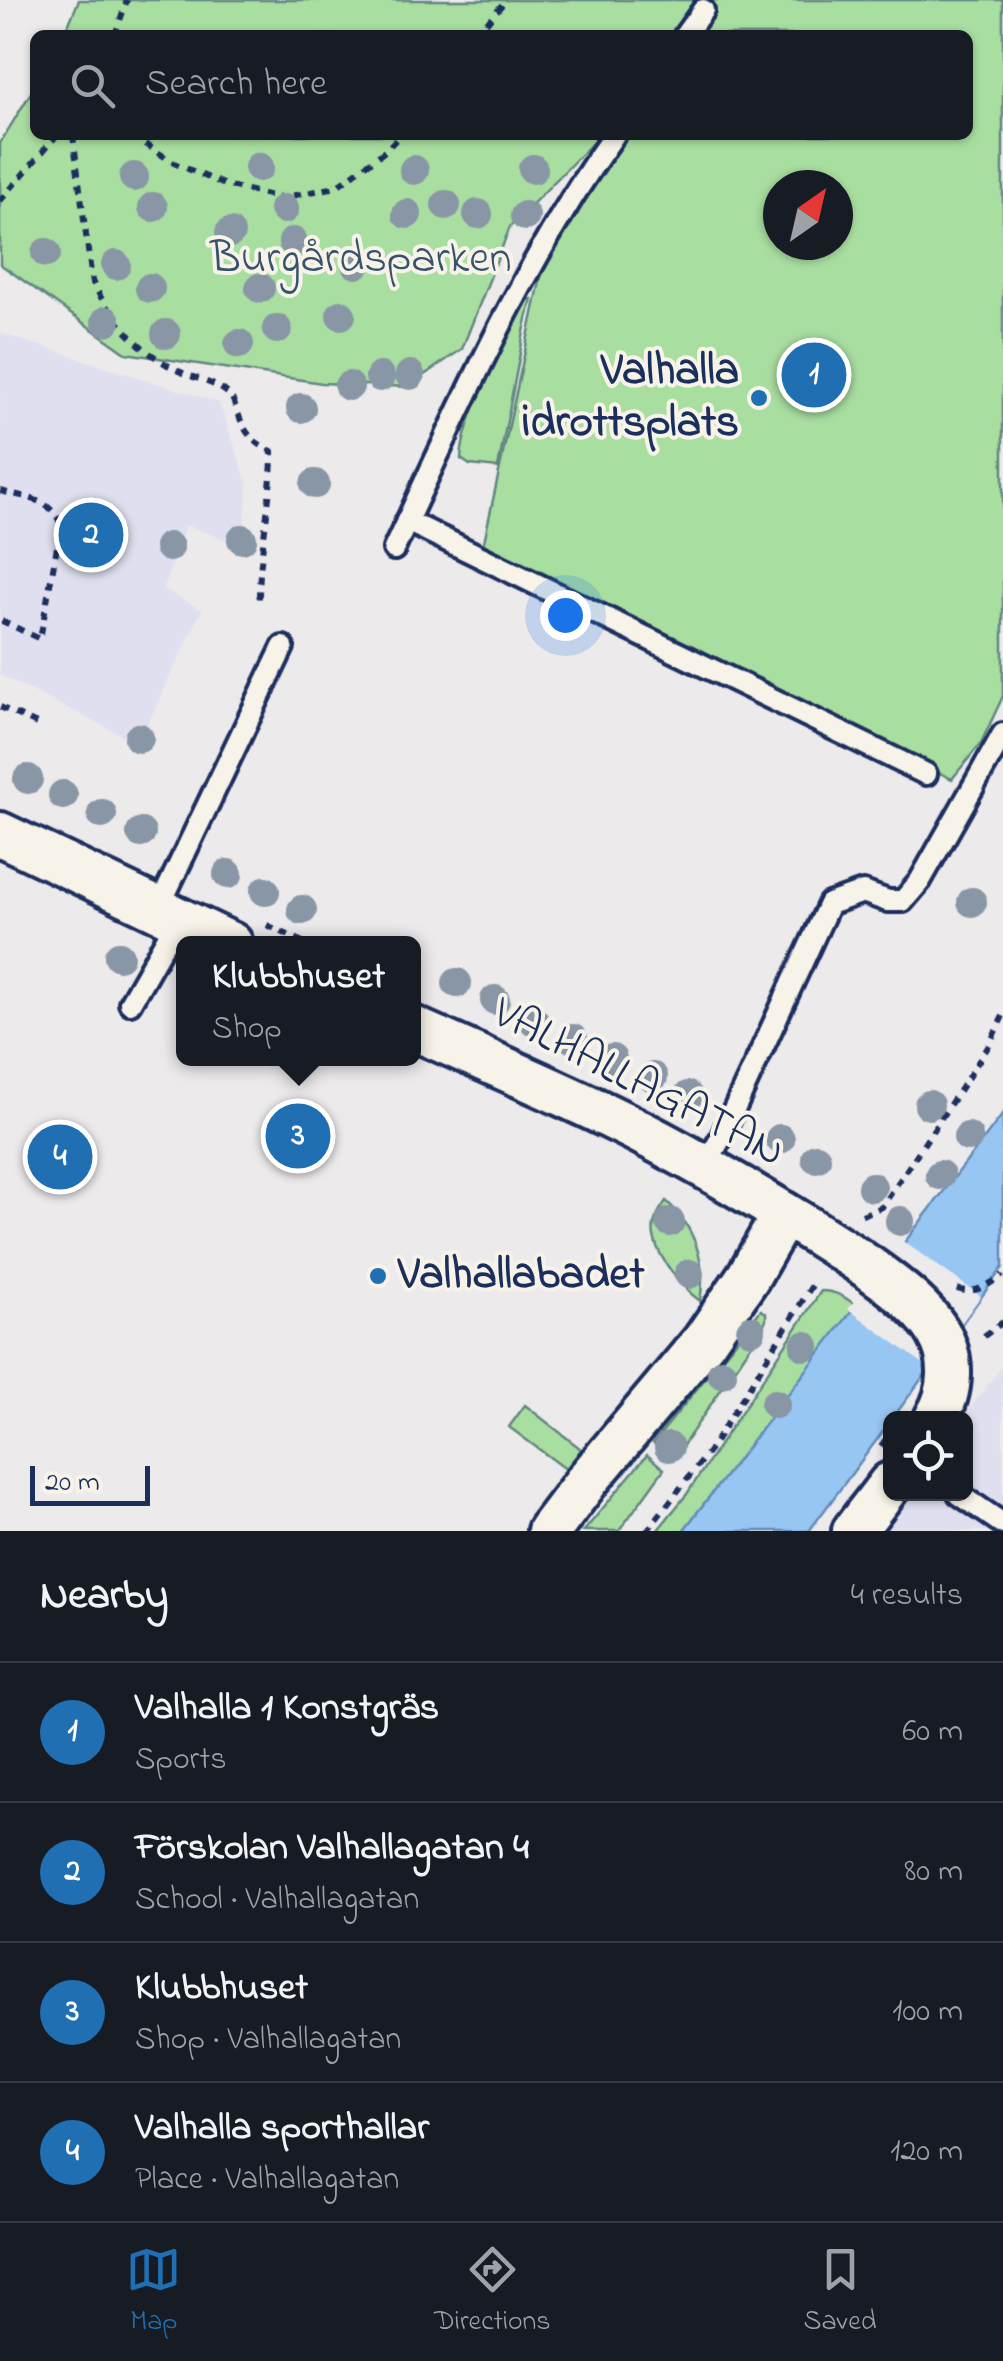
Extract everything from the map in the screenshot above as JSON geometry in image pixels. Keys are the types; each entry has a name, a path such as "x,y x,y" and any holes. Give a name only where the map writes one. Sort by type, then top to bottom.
{"street":[{"path":"0,834 213,936"},
{"name":"VALHALLAGATAN","path":"421,1032 610,1117 784,1214 704,1341 549,1531"},
{"path":"784,1214 856,1259 960,1346 938,1411"},
{"path":"854,1531 883,1493"}],"lane":[{"path":"689,30 703,10"},
{"path":"394,549 521,286 580,182 610,140"},
{"path":"407,521 926,774"},
{"path":"130,1003 283,647"},
{"path":"704,1167 829,904 863,892 902,901 920,881 1003,734"},
{"path":"969,1501 1003,1524"}],"path":[{"path":"117,30 127,0"},
{"path":"480,30 506,0"},
{"path":"0,201 53,140"},
{"path":"74,140 92,281 103,302 120,326 171,368 220,388 233,399 245,432 272,452 272,488 259,565 258,599"},
{"path":"139,140 174,164 225,184 281,198 336,187 395,140"},
{"path":"0,491 38,500 58,515 62,525 40,639 0,620"},
{"path":"0,707 36,724"},
{"path":"850,1217 882,1207 988,1047 1003,1016"},
{"path":"977,1290 1003,1275"},
{"path":"647,1531 712,1448 816,1279"},
{"path":"960,1346 1003,1322"}],"shaded area":[{"path":"0,333 219,403 248,484 243,546 185,525 163,589 202,610 138,743 0,675"},
{"path":"1003,1365 1003,1531 874,1531 898,1501 973,1501 973,1411 967,1411"}],"green space":[{"path":"79,0 698,0 677,30 66,30"},
{"name":"Valhalla idrottsplats","path":"704,0 1003,0 1003,696 981,743 952,779 482,551 551,230 610,140 973,140 973,30 683,30"},
{"name":"Burgårdsparken","path":"30,94 30,140 595,140 510,227 462,349 407,387 322,383 126,353 0,264 0,143"},
{"path":"532,299 498,468 470,465 461,459 477,400 508,334 527,300"},
{"path":"666,1201 685,1222 696,1246 702,1273 700,1301 676,1278 657,1245 654,1224"},
{"path":"821,1291 840,1295 857,1306 683,1531 657,1531 687,1494"},
{"path":"761,1310 766,1313 766,1320 759,1333 674,1459 653,1443"},
{"path":"525,1405 581,1449 567,1470 509,1427"},
{"path":"647,1455 664,1469 619,1531 584,1531"}],"water":[{"path":"1003,1114 1003,1267 898,1411 883,1411 883,1431 809,1531 683,1531"}],"pier":[{"path":"901,1240 981,1296 929,1368 848,1309"}],"place":[{"name":"Valhalla 1 Konstgräs","path":"814,375"},
{"name":"Valhalla idrottsplats","path":"759,398"},
{"name":"Förskolan Valhallagatan 4","path":"91,535"},
{"name":"Klubbhuset","path":"298,1136"},
{"name":"Valhalla sporthallar","path":"60,1157"},
{"name":"Valhallabadet","path":"378,1276"}]}
